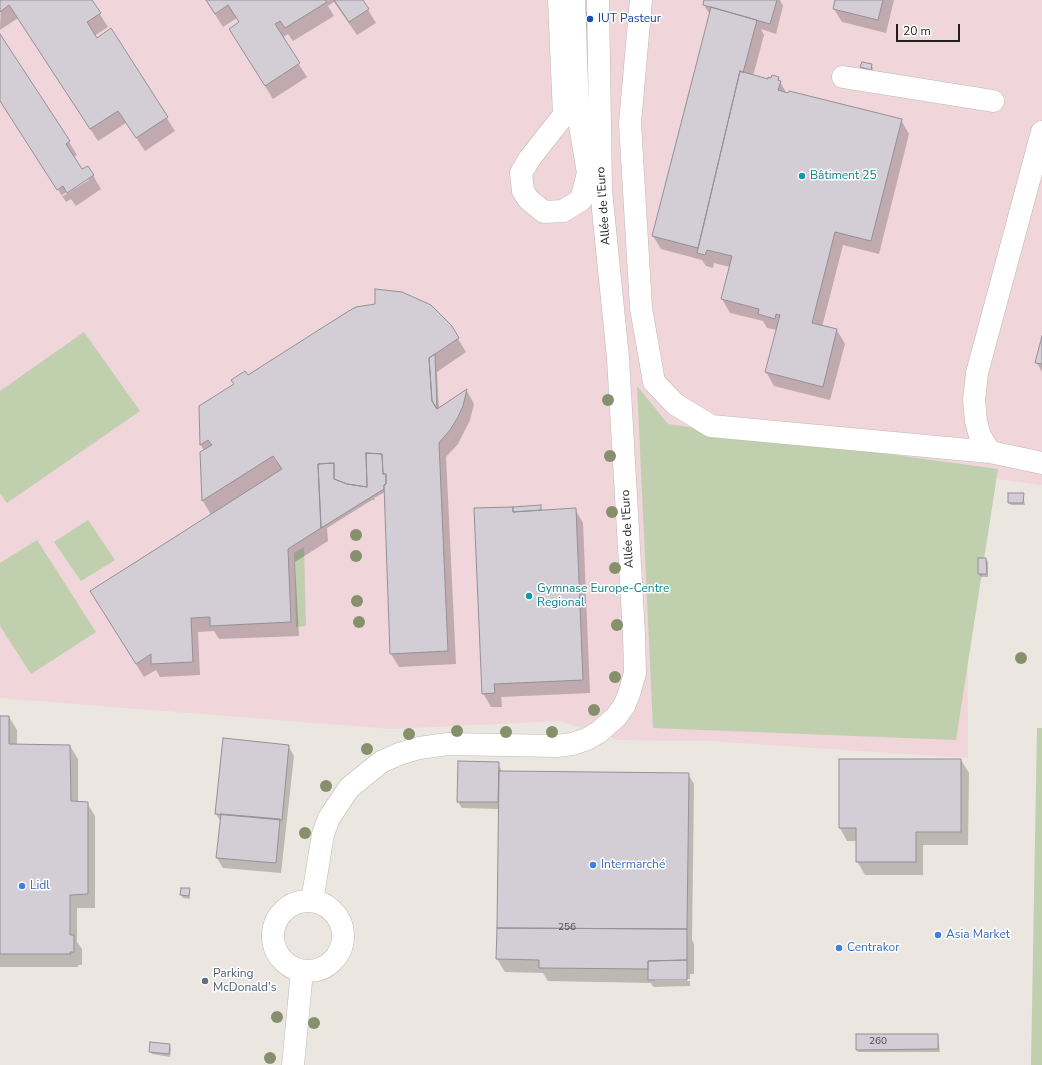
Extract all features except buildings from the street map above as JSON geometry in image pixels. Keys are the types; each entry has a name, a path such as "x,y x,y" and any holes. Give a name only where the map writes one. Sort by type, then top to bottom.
{"street":[{"path":"559,0 564,115 530,158 521,173 523,191 529,200 544,212 562,211 581,200 588,173 578,114 574,0"},
{"name":"Allée de l'Euro","path":"312,902 323,834 329,818 349,788 381,762 399,754 419,748 448,744 557,746 587,740 616,717 624,706 629,694 634,673 634,634 618,358 601,190 598,0"},
{"path":"641,0 630,123 641,308 654,382 675,404 710,426 990,452 1042,462"},
{"path":"843,77 993,101"},
{"path":"990,452 980,436 976,421 974,400 977,373 1042,132"},
{"path":"302,902 322,904 331,910 338,918 342,927 343,938 341,950 334,960 325,968 313,971 302,971 290,967 281,960 275,950 272,939 274,927 284,910 302,902"},
{"path":"293,1065 302,971"}],"shaded area":[{"path":"0,0 1042,0 1042,485 967,475 968,758 708,741 618,740 560,721 391,729 0,698"}],"green space":[{"path":"84,332 140,411 7,503 0,493 0,391"},
{"path":"637,386 668,424 998,469 956,740 653,728"},
{"path":"88,520 115,560 81,581 54,542"},
{"path":"37,540 96,632 31,674 0,626 0,563"},
{"path":"304,547 306,626 296,627 294,553"},
{"path":"1037,728 1042,728 1042,1065 1031,1065"}],"place":[{"name":"IUT Pasteur","path":"590,19"},
{"name":"Bâtiment 25","path":"802,176"},
{"name":"Gymnase Europe-Centre Regional","path":"529,596"},
{"name":"Intermarché","path":"593,865"},
{"name":"Lidl","path":"22,886"},
{"name":"Asia Market","path":"938,935"},
{"name":"Centrakor","path":"839,948"},
{"name":"Parking McDonald's","path":"205,981"}]}
